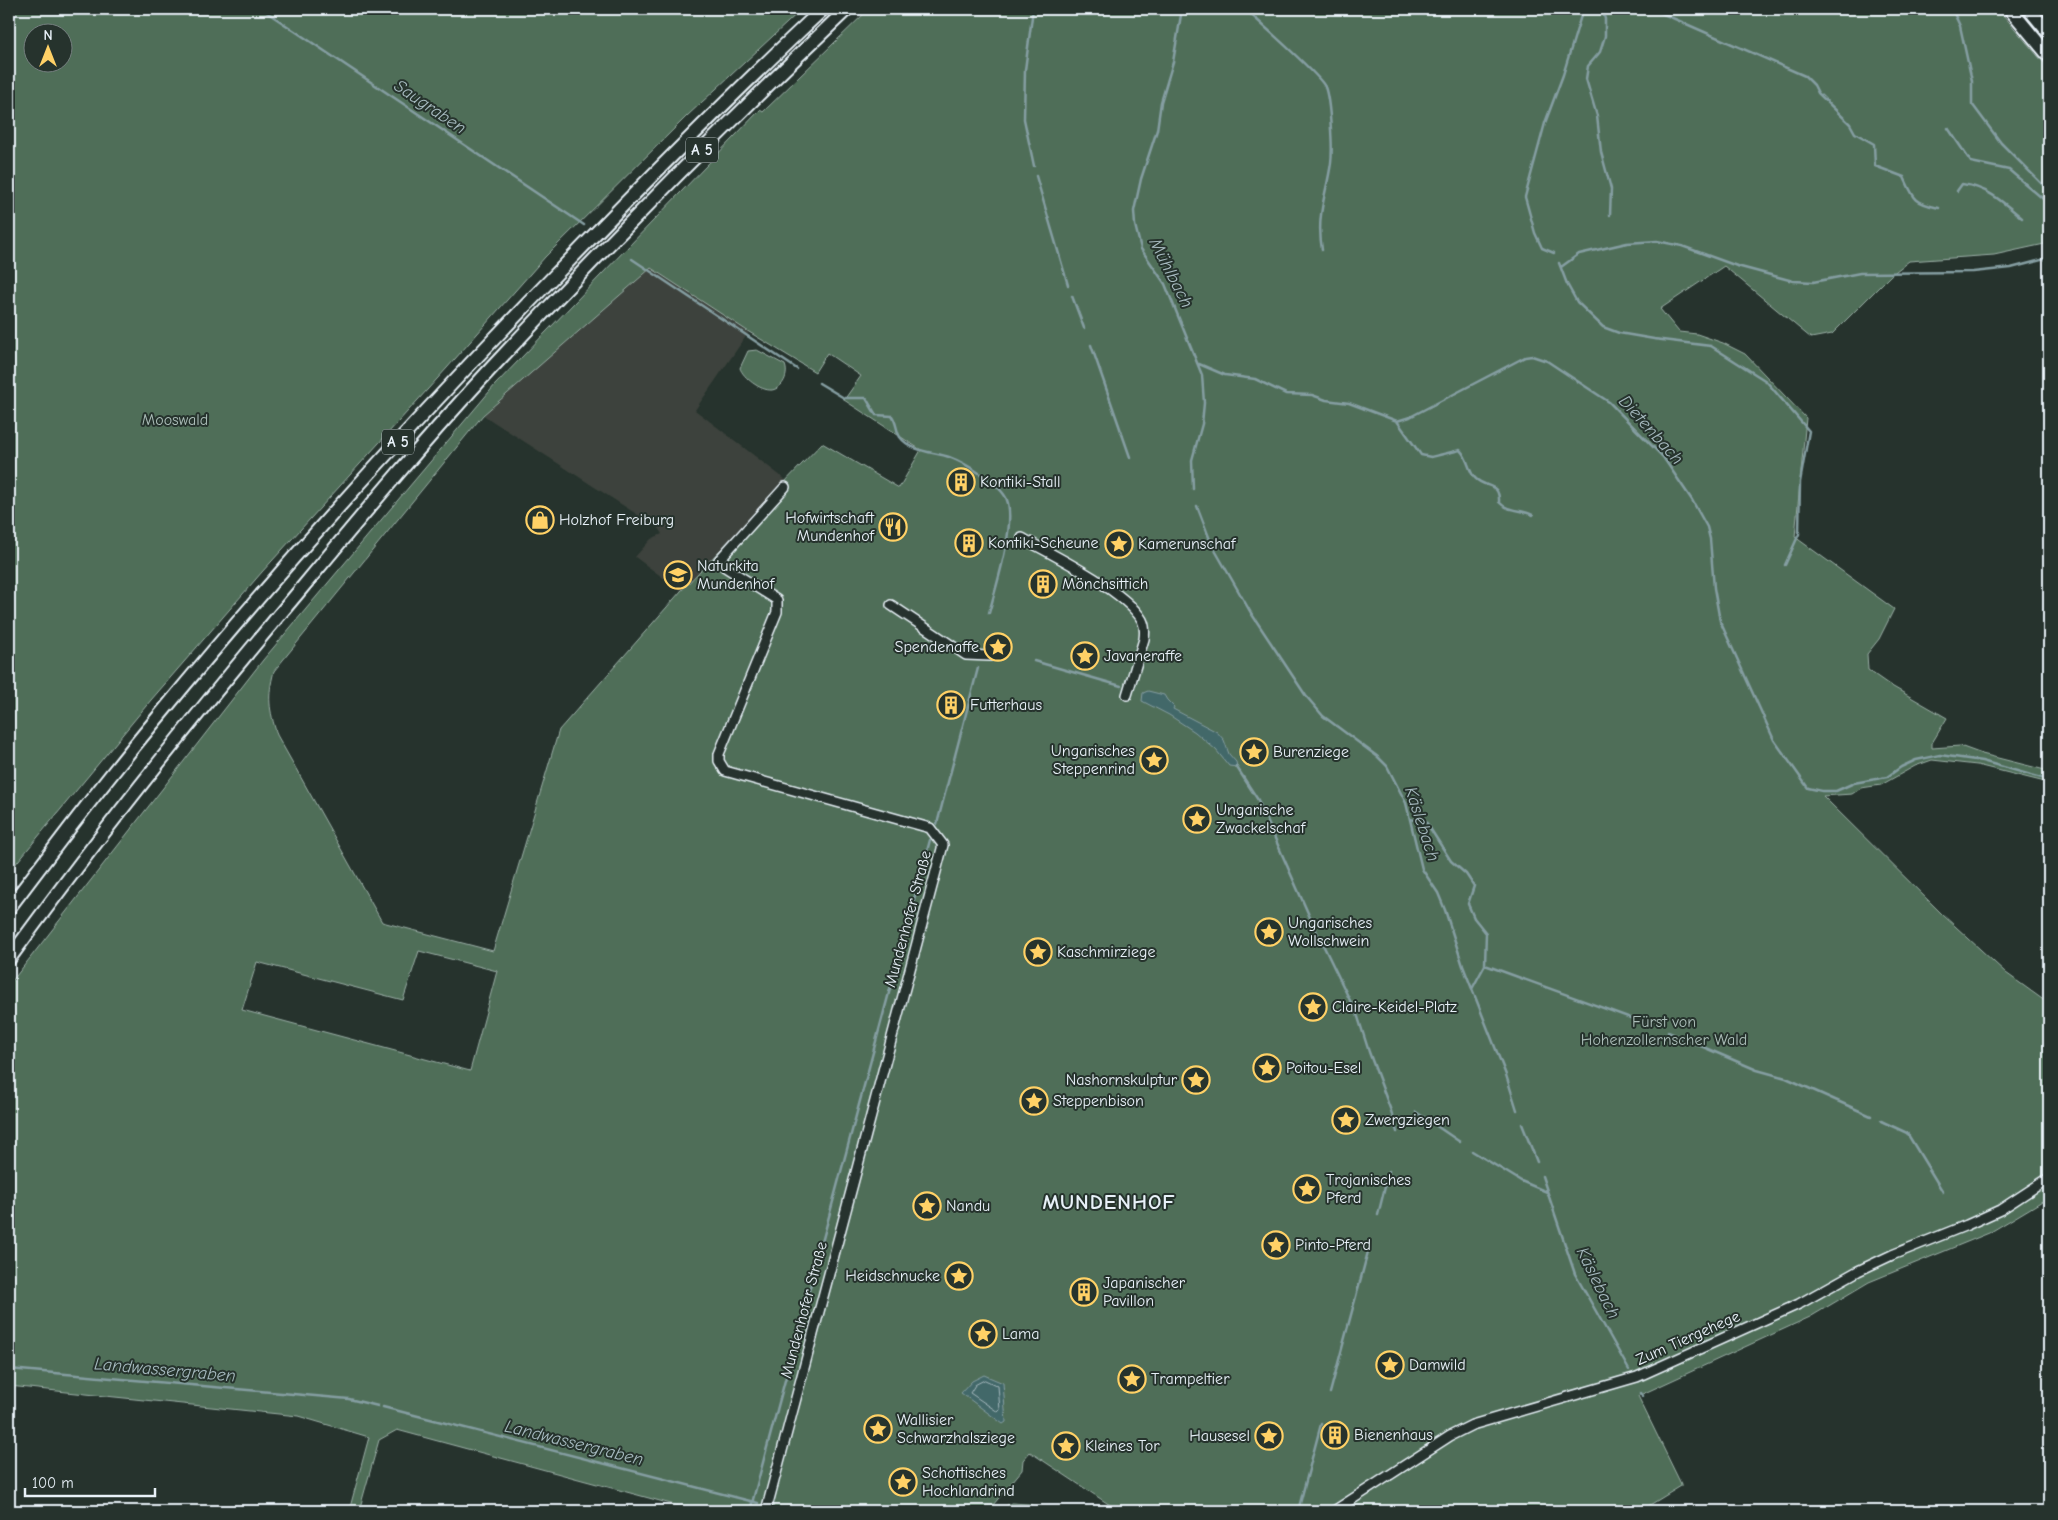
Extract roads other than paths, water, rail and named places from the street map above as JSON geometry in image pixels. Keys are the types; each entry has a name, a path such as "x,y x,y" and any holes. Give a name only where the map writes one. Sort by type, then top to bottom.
{"highway":[{"name":"A 5","path":"9,908 159,716 339,507 478,355 595,234 740,88 823,9"},
{"name":"A 5","path":"9,959 188,726 355,524 495,364 739,112 847,9"},
{"path":"2010,9 2049,56"},
{"path":"2029,9 2049,33"}],"street":[{"name":"Mundenhofer Straße","path":"766,1511 943,845 930,828 725,771 719,761 719,754 777,612 777,600 725,567 719,560 785,487"},
{"path":"1022,538 1082,571 1127,602 1142,620 1145,629 1144,638 1127,695"},
{"path":"891,606 966,655 990,656"},
{"name":"Zum Tiergehege","path":"1334,1511 1450,1436 1472,1425 1637,1378 1800,1304 1883,1259 2000,1210 2049,1178"}],"water":[{"path":"1148,691 1164,695 1174,707 1173,709 1217,732 1224,740 1229,754 1236,762 1237,767 1229,766 1216,750 1195,732 1169,715 1142,701 1143,693"},
{"path":"984,1375 1003,1383 1006,1422 1003,1424 961,1393 972,1381"}],"waterway":[{"name":"Saugraben","path":"262,9 584,225"},
{"path":"1033,9 1025,70 1024,119 1034,166"},
{"name":"Mühlbach","path":"1182,9 1173,62 1161,102 1157,130 1141,179 1134,211 1135,225 1141,249 1165,284 1202,375 1204,403 1202,424 1192,460 1193,489"},
{"path":"1245,9 1321,81 1327,93 1332,156 1322,206 1320,226 1322,250"},
{"path":"1554,253 1542,248 1535,233 1525,197 1545,123 1563,75 1583,9"},
{"path":"1602,9 1605,19 1605,36 1600,52 1588,66 1586,79 1597,116 1601,152 1611,189 1610,215"},
{"path":"1652,9 1805,76 1814,85 1818,93 1850,124 1855,133 1874,144 1875,166 1904,177 1916,199 1924,204 1939,208"},
{"path":"1952,9 1960,26 1972,81 1972,104 2001,143 2049,191"},
{"path":"1948,128 1971,162 2009,170 2049,204"},
{"path":"1036,176 1068,285"},
{"path":"1957,191 1962,184 1979,188 1994,196 2022,218"},
{"path":"1561,267 1579,254 1627,243 1657,241 1682,246 1737,266 1793,281 1813,282 1860,273 1973,272 2011,268 2049,258"},
{"name":"Saugraben","path":"632,259 797,369"},
{"path":"1559,263 1567,284 1577,302 1603,327 1619,333 1711,346 1766,381 1809,431 1800,482 1799,534 1785,565"},
{"path":"1072,296 1084,328"},
{"path":"1091,345 1130,457"},
{"name":"Dietenbach","path":"1199,364 1225,375 1255,379 1286,394 1312,395 1326,400 1349,403 1397,421 1410,417 1525,357 1532,356 1547,361 1609,402 1663,457 1692,500 1707,527 1710,539 1714,588 1720,621 1774,740 1808,788 1836,791 1854,783 1887,777 1901,767 1916,760 1940,755 1982,761 2049,780"},
{"path":"819,383 844,398 866,398 876,415 892,416 900,437 910,446 949,457 982,475 998,487 1007,500 1009,524 1004,556 989,613"},
{"path":"1397,421 1421,455 1431,457 1460,450 1475,478 1497,491 1499,502 1511,509 1533,515"},
{"name":"Käslebach","path":"1197,506 1212,545 1251,613 1306,696 1323,716 1378,757 1387,766 1406,803 1422,869 1438,893 1445,910 1463,966 1506,1075 1517,1110"},
{"path":"1034,661 1121,686"},
{"path":"937,824 978,668"},
{"path":"1236,766 1258,800 1312,922 1358,1017 1397,1132"},
{"name":"Mühlbach","path":"1410,819 1426,822 1451,861 1466,874 1474,886 1468,904 1474,918 1486,933 1485,965 1472,989"},
{"path":"751,1507 930,840"},
{"path":"1485,965 1650,1025"},
{"path":"1668,1032 1757,1070 1786,1078 1871,1116"},
{"path":"1416,1112 1460,1142"},
{"path":"1881,1121 1907,1133 1943,1192"},
{"name":"Käslebach","path":"1522,1124 1537,1162"},
{"path":"1472,1151 1521,1181 1547,1192"},
{"path":"1378,1215 1389,1171"},
{"name":"Käslebach","path":"1542,1176 1575,1274 1629,1370"},
{"path":"1330,1393 1369,1248"},
{"name":"Landwassergraben","path":"9,1369 349,1399 378,1406"},
{"name":"Landwassergraben","path":"383,1407 758,1503"},
{"path":"1298,1511 1321,1424"}],"place":[{"name":"Kontiki-Stall","path":"961,482"},
{"name":"Holzhof Freiburg","path":"540,520"},
{"name":"Hofwirtschaft Mundenhof","path":"893,527"},
{"name":"Kontiki-Scheune","path":"969,543"},
{"name":"Kamerunschaf","path":"1119,544"},
{"name":"Naturkita Mundenhof","path":"678,575"},
{"name":"Mönchsittich","path":"1043,584"},
{"name":"Spendenaffe","path":"998,647"},
{"name":"Javaneraffe","path":"1085,656"},
{"name":"Futterhaus","path":"951,705"},
{"name":"Burenziege","path":"1254,752"},
{"name":"Ungarisches Steppenrind","path":"1154,760"},
{"name":"Ungarische Zwackelschaf","path":"1197,819"},
{"name":"Ungarisches Wollschwein","path":"1269,932"},
{"name":"Kaschmirziege","path":"1038,952"},
{"name":"Claire-Keidel-Platz","path":"1313,1007"},
{"name":"Poitou-Esel","path":"1267,1068"},
{"name":"Nashornskulptur","path":"1196,1080"},
{"name":"Steppenbison","path":"1034,1101"},
{"name":"Zwergziegen","path":"1346,1120"},
{"name":"Trojanisches Pferd","path":"1307,1189"},
{"name":"Nandu","path":"927,1206"},
{"name":"Pinto-Pferd","path":"1276,1245"},
{"name":"Heidschnucke","path":"959,1276"},
{"name":"Japanischer Pavillon","path":"1084,1292"},
{"name":"Lama","path":"983,1334"},
{"name":"Damwild","path":"1390,1365"},
{"name":"Trampeltier","path":"1132,1379"},
{"name":"Wallisier Schwarzhalsziege","path":"878,1429"},
{"name":"Bienenhaus","path":"1335,1435"},
{"name":"Hausesel","path":"1269,1436"},
{"name":"Kleines Tor","path":"1066,1446"},
{"name":"Schottisches Hochlandrind","path":"903,1482"}],"district":[{"name":"MUNDENHOF","path":"1109,1202"}],"park label":[{"name":"Mooswald","path":"175,420"},
{"name":"Fürst von Hohenzollernscher Wald","path":"1664,1031"}]}
